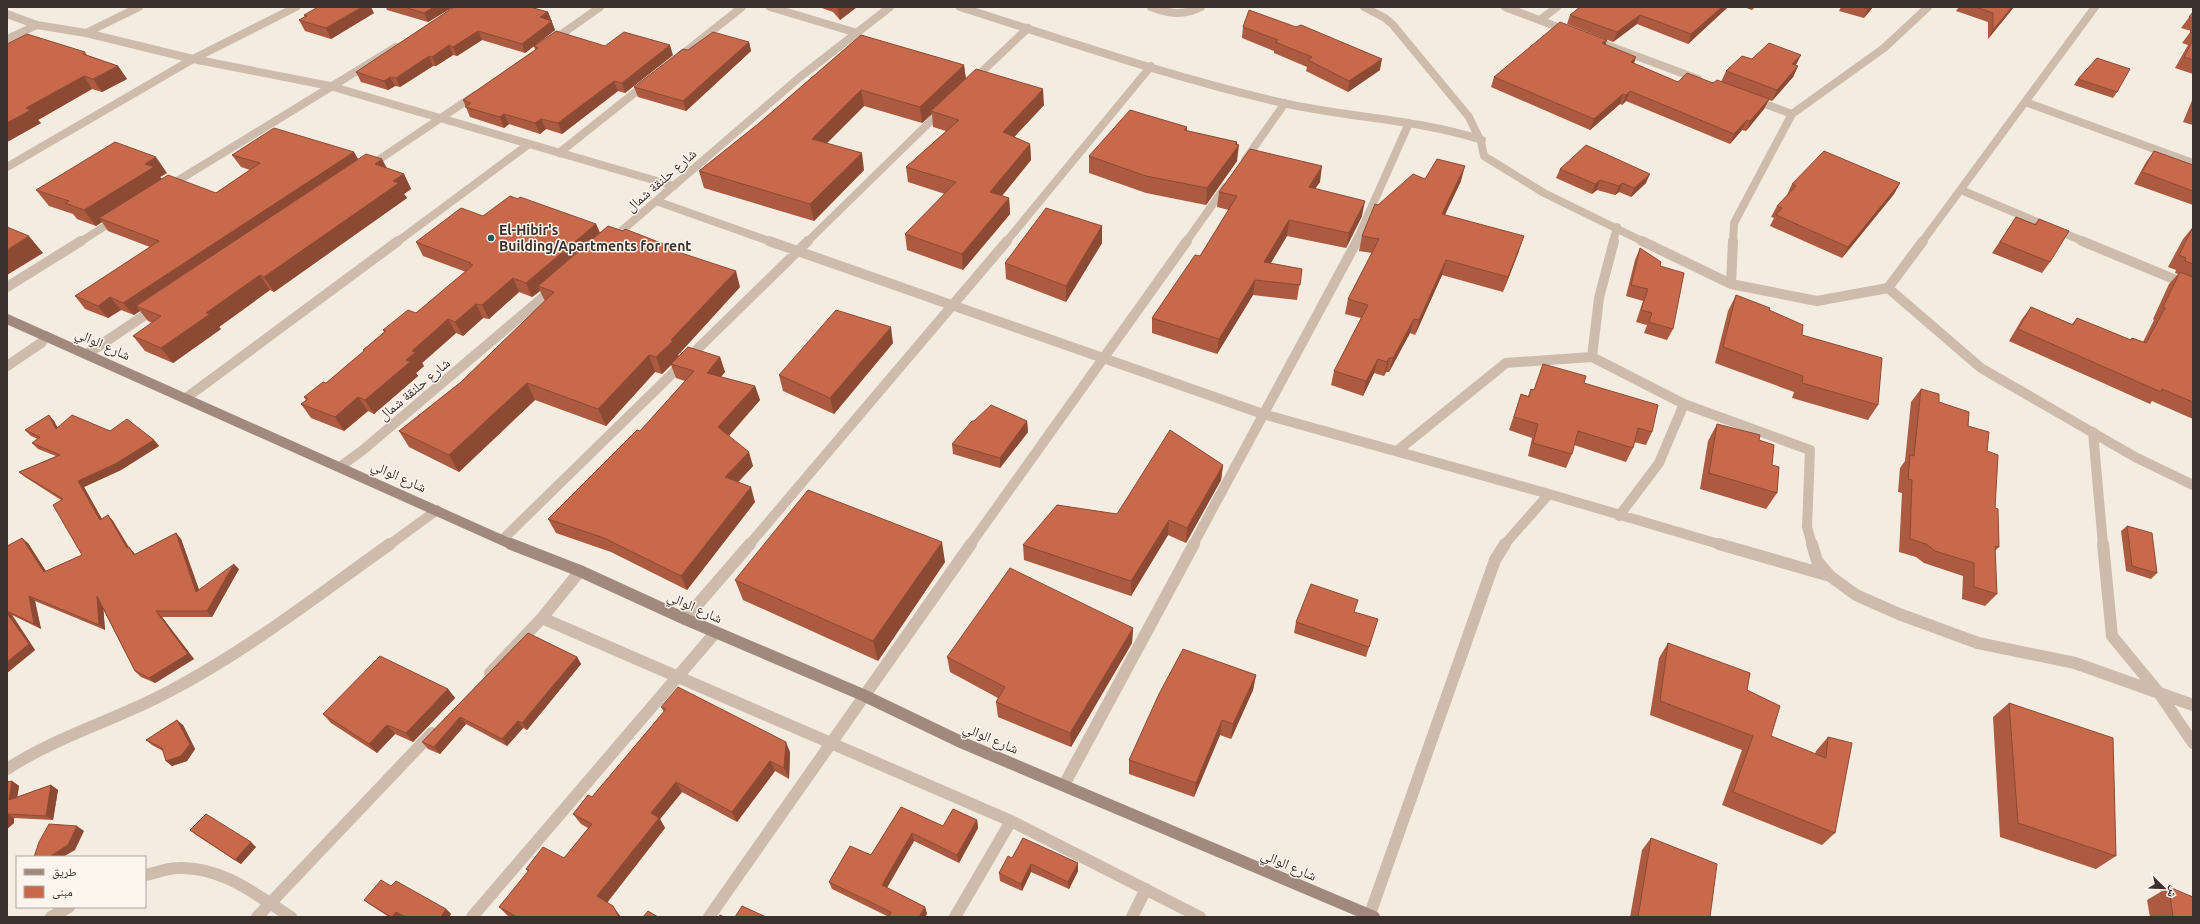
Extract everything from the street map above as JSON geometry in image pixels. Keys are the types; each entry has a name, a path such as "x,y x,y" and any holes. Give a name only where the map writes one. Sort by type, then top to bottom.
{"main road":[{"name":"شارع الوالي","path":"7,319 43,339 88,354 341,466 502,540 580,571 685,619 863,696 963,743 1370,916"}],"street":[{"path":"86,33 139,7"},
{"path":"7,167 193,59 296,7"},
{"path":"543,47 600,7"},
{"path":"675,61 742,7"},
{"path":"770,7 856,33"},
{"name":"شارع حلنقة شمال","path":"602,247 800,77 890,7"},
{"path":"960,7 1234,91 1285,103 1440,128 1482,140"},
{"path":"1151,7 1174,14 1186,13 1201,7"},
{"path":"1364,7 1387,19 1406,39 1422,61 1459,104 1482,140 1484,156 1544,193 1617,227 1731,284 1817,300 1888,288 1962,190 2095,7"},
{"path":"1505,7 1703,81"},
{"path":"1540,20 1557,7"},
{"path":"1731,284 1734,223 1792,114 1884,48 1928,7"},
{"path":"7,14 37,25 86,33 193,59 330,86 674,186"},
{"path":"7,40 37,25"},
{"path":"966,87 1028,28"},
{"path":"162,190 403,42"},
{"path":"685,619 953,306 1151,66"},
{"path":"559,153 656,75"},
{"path":"363,170 480,92"},
{"path":"1747,98 1792,114"},
{"path":"2025,102 2193,163"},
{"path":"502,540 949,103"},
{"path":"1240,167 1285,103"},
{"path":"1064,785 1263,414 1352,254 1408,123"},
{"path":"186,398 529,144"},
{"path":"709,917 829,743 1231,180"},
{"path":"1962,190 2193,287"},
{"path":"656,201 1263,414 1549,494 1619,516 1830,576"},
{"path":"7,286 121,215"},
{"path":"1592,357 1599,298 1617,227"},
{"name":"شارع حلنقة شمال","path":"341,466 364,450 561,282"},
{"path":"1888,288 1981,368 2135,457 2193,485"},
{"path":"88,354 160,306"},
{"path":"7,366 43,339"},
{"path":"1397,451 1506,363 1592,357 1684,404 1810,450 1807,527 1818,561 1830,576 1863,598 1899,614 1978,643 2075,663 2193,705"},
{"path":"1619,516 1659,463 1684,404"},
{"path":"2093,432 2112,636 2159,693 2193,743"},
{"path":"1370,916 1494,560 1508,538 1549,494"},
{"path":"7,769 19,761 90,726 167,693 225,661 437,510"},
{"path":"482,681 542,618 580,571"},
{"path":"542,618 1011,821 1200,917"},
{"path":"472,917 715,632"},
{"path":"257,917 438,727"},
{"path":"956,917 1011,821"},
{"path":"146,875 178,868 203,871 227,878 291,917"},
{"path":"1132,917 1146,889"},
{"path":"51,917 67,908"}],"building":[{"path":"318,7 362,7 326,28 299,20 307,16 304,15"},
{"path":"404,7 434,7 424,13"},
{"path":"454,7 530,7 548,12 540,17 552,21 522,44 478,31 453,47 449,45 432,57 429,56 396,78 390,77 384,81 356,72"},
{"path":"1580,7 1722,7 1691,34 1640,15 1617,32 1570,15"},
{"path":"1976,7 2012,7 1993,30 1993,13"},
{"path":"1249,10 1296,27 1301,25 1382,59 1349,81 1308,60 1312,57 1275,42 1278,40 1243,27"},
{"path":"2193,12 2193,18 2189,17"},
{"path":"1560,22 1607,40 1602,43 1636,57 1631,62 1678,82 1687,73 1713,83 1717,80 1769,99 1750,121 1747,120 1734,134 1630,91 1626,95 1623,94 1594,119 1494,77"},
{"path":"556,31 605,46 624,32 670,45 622,83 614,81 558,123 541,119 535,123 504,114 500,117 465,107 471,103 463,100 538,48 534,46"},
{"path":"713,32 749,42 683,101 634,87 683,49 688,50"},
{"path":"27,34 85,52 83,54 118,66 93,79 84,76 26,108 31,110 7,123 7,44"},
{"path":"861,35 964,65 920,107 861,90 812,139 862,153 810,204 699,171 758,124"},
{"path":"2193,40 2193,60 2184,57"},
{"path":"1769,43 1801,55 1792,64 1798,66 1777,90 1726,71 1742,56 1752,59"},
{"path":"2097,58 2130,69 2117,92 2078,79"},
{"path":"976,69 1043,89 1003,132 1030,144 990,192 1009,198 962,254 905,234 956,182 906,167 959,120 931,111"},
{"path":"1130,110 1187,127 1184,130 1237,142 1235,144 1239,145 1207,188 1146,176 1089,156"},
{"path":"274,128 354,152 123,303 110,297 98,306 75,296 159,241 99,218 168,175 216,193 260,163 232,155"},
{"path":"115,142 156,157 145,164 154,167 84,210 65,203 69,201 36,190"},
{"path":"1586,145 1650,174 1634,188 1622,183 1619,186 1600,180 1595,184 1560,169"},
{"path":"1250,149 1322,166 1309,187 1365,201 1349,233 1289,220 1264,262 1302,269 1300,285 1255,280 1219,339 1152,318 1195,255 1200,256 1237,196 1219,192"},
{"path":"1824,151 1900,183 1848,247 1776,215 1782,208 1777,206 1796,186 1792,184"},
{"path":"2154,151 2193,165 2193,191 2142,172"},
{"path":"366,154 382,159 375,164 404,174 393,181 399,183 264,277 260,275 206,313 210,314 161,348 133,336 161,316 136,306"},
{"path":"1437,159 1465,166 1442,214 1524,236 1508,277 1446,260 1419,320 1414,319 1393,358 1389,358 1387,362 1378,359 1366,381 1334,371 1368,305 1348,299 1379,239 1362,236 1375,204 1378,205 1413,174 1425,179"},
{"path":"510,196 518,199 520,197 596,224 526,283 513,278 482,305 476,304 455,322 448,319 412,351 416,352 406,360 410,362 365,400 358,397 335,417 301,404 308,399 304,397 323,382 326,383 365,350 363,350 386,331 383,330 408,310 416,313 473,265 416,242 461,208 483,216"},
{"path":"1046,208 1102,226 1066,286 1005,263"},
{"path":"2016,217 2036,225 2039,219 2069,231 2050,262 2000,242"},
{"path":"608,226 623,231 625,229 674,248 672,250 736,271 671,340 673,341 656,357 649,355 598,409 527,383 449,455 399,431 461,382 554,292 538,286"},
{"path":"7,227 29,236 7,250"},
{"path":"2193,227 2193,264 2185,261 2186,258 2179,255"},
{"path":"1640,248 1661,262 1660,266 1684,273 1673,329 1649,322 1652,313 1641,310 1648,289 1631,285"},
{"path":"2180,272 2193,277 2193,402 2162,389 2161,392 2018,329 2031,307 2073,325 2077,318 2131,340 2132,338 2146,343 2165,308 2163,307"},
{"path":"1736,295 1770,308 1769,310 1803,325 1802,335 1882,358 1878,405 1802,383 1803,376 1723,347"},
{"path":"836,310 891,327 830,398 779,375"},
{"path":"688,347 720,357 707,373 755,386 718,427 749,452 725,477 751,487 681,576 604,538 548,519 637,430 640,431 694,371 671,364"},
{"path":"1543,364 1586,376 1584,383 1658,405 1652,432 1638,428 1633,448 1578,431 1572,454 1533,443 1538,424 1514,417 1521,394 1529,397 1531,389 1534,390"},
{"path":"1921,389 1939,394 1939,402 1969,412 1968,426 1989,432 1987,451 1998,455 1995,508 1998,509 1999,547 1995,546 1997,594 1974,587 1974,563 1935,551 1926,544 1910,539 1912,480 1908,479 1910,455 1914,456"},
{"path":"991,405 1027,421 1000,458 952,444 972,421 974,421"},
{"path":"49,415 56,429 72,415 110,431 127,419 154,440 115,464 78,481 100,520 108,515 127,548 129,547 134,555 176,533 196,592 234,564 207,611 156,611 188,654 149,678 135,671 97,596 99,625 29,596 34,624 7,611 7,546 22,538 44,572 82,555 53,505 63,499 19,472 60,455 32,443 40,437 25,430"},
{"path":"1717,424 1760,435 1759,440 1774,445 1772,465 1779,467 1777,493 1709,473"},
{"path":"1170,430 1223,465 1187,528 1169,520 1131,581 1023,545 1057,505 1117,514"},
{"path":"808,490 942,542 873,641 735,580"},
{"path":"2127,526 2152,533 2157,573 2132,566"},
{"path":"1010,568 1133,628 1070,733 996,702 1005,687 947,657"},
{"path":"1311,584 1358,600 1354,612 1378,619 1369,647 1296,622"},
{"path":"7,613 29,644 7,662"},
{"path":"528,633 577,657 522,723 518,721 502,739 460,717 434,747 422,742"},
{"path":"1668,643 1750,673 1747,690 1780,706 1771,736 1826,758 1828,737 1852,743 1835,833 1733,792 1753,736 1660,701"},
{"path":"1183,649 1256,675 1233,724 1222,720 1196,783 1129,760 1159,694"},
{"path":"380,656 448,689 406,733 387,725 369,744 323,714"},
{"path":"678,687 786,742 784,768 770,761 732,812 676,782 651,813 659,818 597,896 613,906 619,917 517,917 499,907 529,870 526,869 543,847 564,858 592,824 573,814 588,795 592,797 666,709 661,707"},
{"path":"2009,703 2113,738 2116,856 2018,823"},
{"path":"177,720 190,744 181,756 166,761 162,748 146,740"},
{"path":"12,781 9,800 51,785 46,816 7,814 7,782"},
{"path":"901,807 943,826 953,809 977,820 957,855 912,833 882,885 925,907 919,917 889,917 891,912 829,882 850,846 871,855"},
{"path":"206,814 251,842 235,860 190,830"},
{"path":"49,824 77,826 68,845 51,856 34,856 39,842"},
{"path":"1023,838 1078,863 1068,882 1031,864 1021,884 999,873 1008,856 1012,858"},
{"path":"1651,838 1717,864 1710,917 1638,917"},
{"path":"381,880 391,886 396,881 446,909 441,917 406,917 396,912 391,917 364,900"},
{"path":"2169,887 2193,897 2193,917 2173,917"},
{"path":"742,906 766,917 735,917"},
{"path":"648,911 658,917 643,917"}],"place":[{"name":"El-Hibir's Building/Apartments for rent","path":"491,238"}]}
